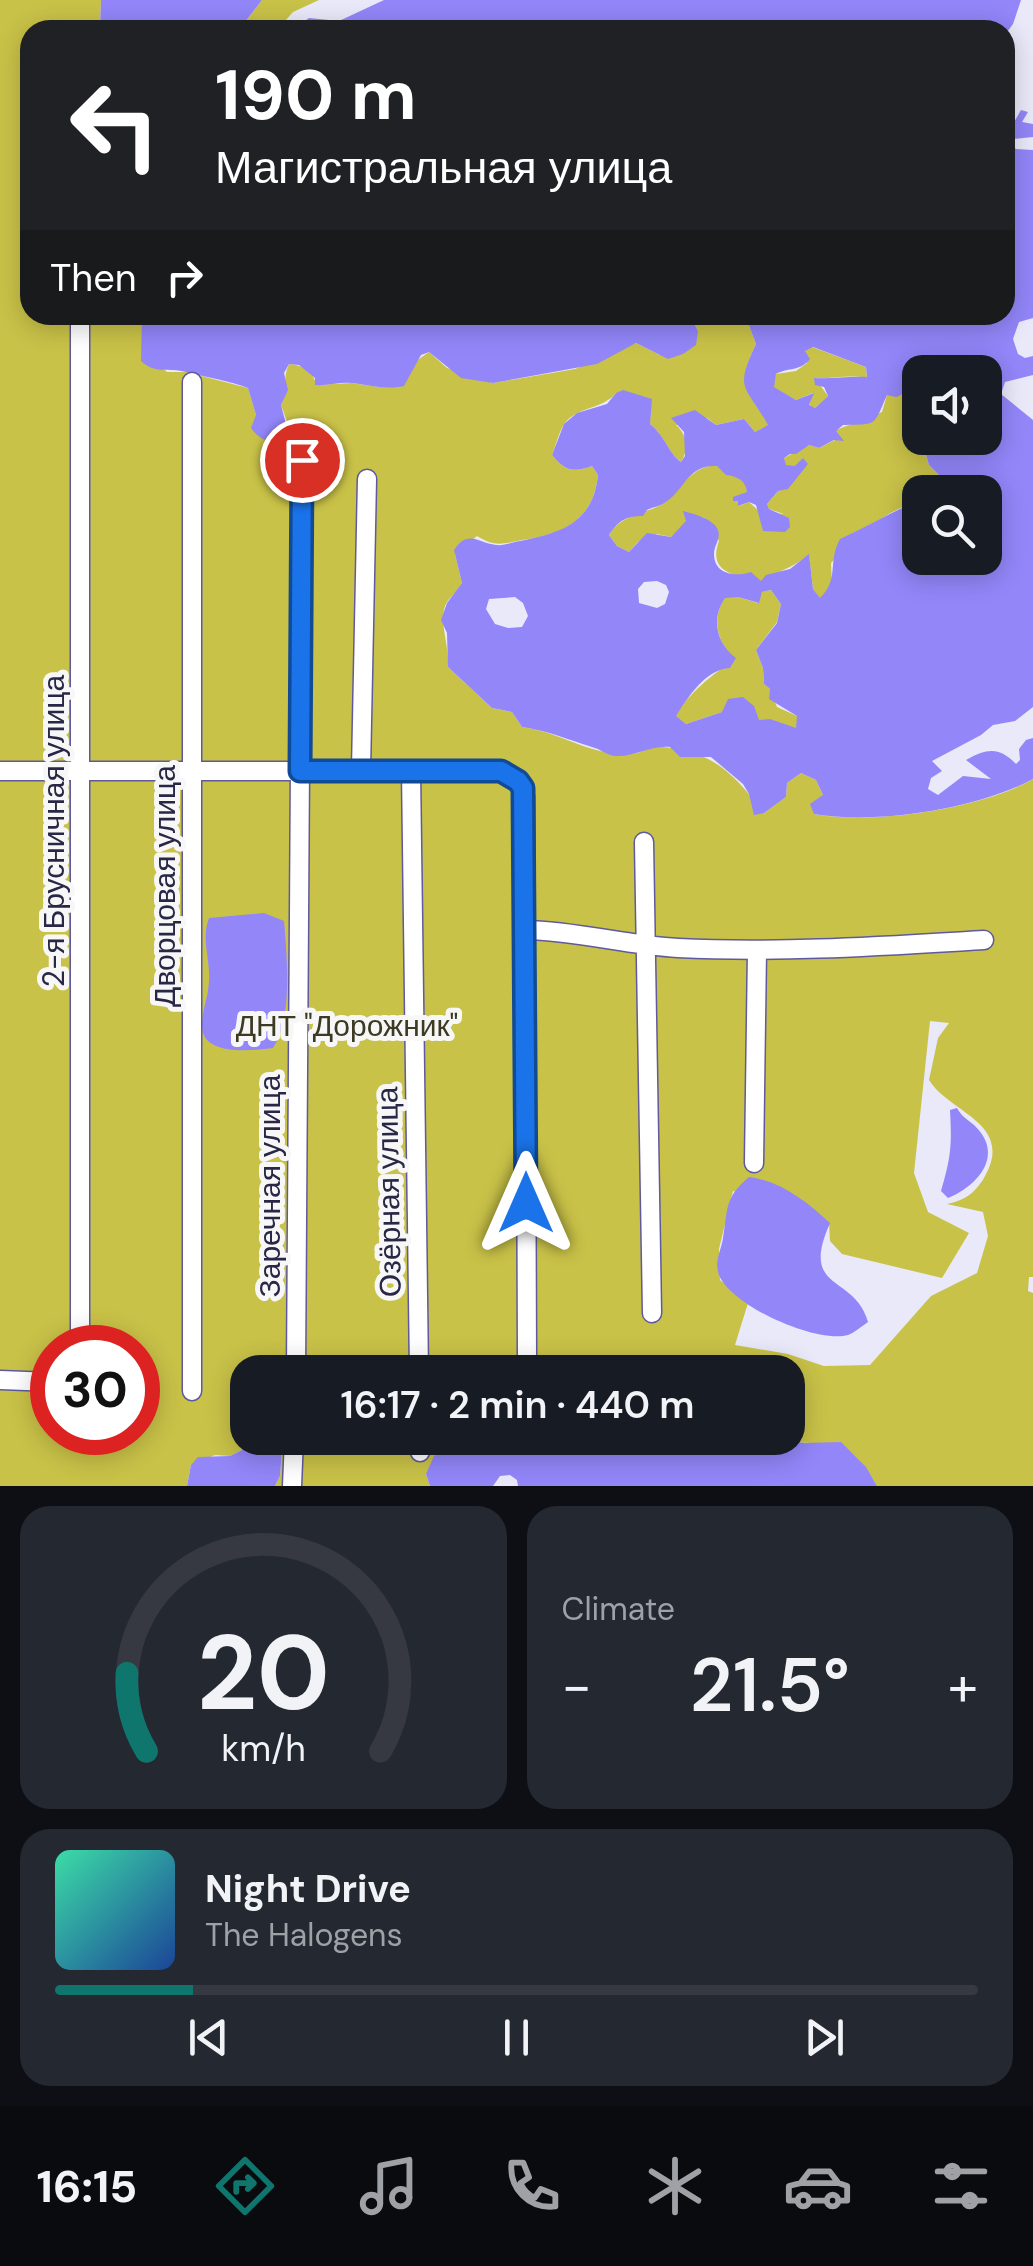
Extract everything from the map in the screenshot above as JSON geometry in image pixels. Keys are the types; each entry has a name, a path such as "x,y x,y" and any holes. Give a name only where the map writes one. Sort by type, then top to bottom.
{"street":[{"name":"2-я Брусничная улица","path":"80,325 80,1325"},
{"name":"Дворцовая улица","path":"192,382 192,1391"},
{"name":"Заречная улица","path":"296,1355 302,460"},
{"path":"361,770 367,478"},
{"name":"Озёрная улица","path":"410,770 419,1355"},
{"path":"0,771 501,771 518,781 525,797 526,1355"},
{"path":"644,842 652,1313"},
{"path":"526,930 570,932 644,945 757,950 984,940"},
{"path":"754,1164 757,950"},
{"path":"0,1380 30,1381"},
{"path":"292,1486 293,1455"}],"green space":[{"name":"ДНТ \"Дорожник\"","path":"0,0 101,0 100,20 20,20 20,325 142,325 142,349 167,372 186,372 248,388 256,415 288,424 281,405 289,364 307,370 316,385 351,383 379,387 429,352 447,368 493,383 575,369 636,343 660,355 698,331 695,325 749,325 756,344 746,369 746,386 769,425 755,432 744,419 716,425 707,418 676,425 686,442 681,462 650,424 651,399 616,393 570,418 552,455 570,469 592,466 598,475 583,514 563,529 537,537 499,544 477,536 455,554 462,583 444,609 448,667 492,708 512,712 522,727 605,752 638,753 654,746 691,752 730,774 764,813 786,797 787,783 801,773 816,780 823,795 814,814 838,817 895,816 957,806 1011,790 1033,779 1033,1277 1029,1277 1028,1291 1033,1293 1033,1486 877,1486 865,1467 843,1448 805,1443 805,1360 824,1366 870,1365 931,1296 977,1273 988,1236 983,1212 947,1204 969,1196 980,1184 992,1159 992,1144 976,1121 929,1080 938,1038 949,1023 930,1021 914,1173 928,1212 969,1233 942,1278 842,1254 830,1241 829,1223 733,1191 719,1249 720,1280 748,1303 735,1345 791,1355 230,1355 232,1455 230,1456 215,1455 191,1465 187,1486 0,1486"},
{"path":"262,0 319,0 293,12 286,20 247,20"},
{"path":"812,347 866,367 867,378 815,378 828,396 815,408 809,406 813,393 796,400 773,387 776,374 796,371 807,363 805,350"},
{"path":"902,394 902,455 926,455 939,475 902,475 902,508 862,533 831,563 832,584 820,599 813,589 809,555 761,582 726,571 717,560 719,541 705,518 694,516 671,537 657,534 638,542 629,552 617,546 609,535 627,518 663,504 692,475 708,466 725,469 746,485 748,492 738,500 739,506 749,502 760,512 784,514 769,509 767,504 778,491 788,488 800,469 785,465 784,458 809,445 819,448 835,440 836,430 882,412 887,395"},
{"path":"771,590 781,604 777,622 756,650 764,684 777,707 797,716 797,729 722,712 686,724 675,716 681,707 702,684 735,659 718,630 718,614 725,597 758,603 762,592"},
{"path":"282,1455 442,1455 426,1474 430,1486 275,1486"}],"shaded area":[{"path":"101,0 262,0 247,20 100,20"},
{"path":"384,0 1021,0 1014,20 341,20"},
{"path":"1021,110 1028,112 1022,122 1033,124 1033,137 1015,139 1015,120"},
{"path":"1015,148 1033,150 1033,318 1019,322 1013,339 1018,354 1025,358 1033,356 1033,375 1005,382 1002,391 1002,355 902,355 902,394 887,395 873,422 843,425 836,431 844,441 834,440 819,448 809,445 784,458 786,465 795,466 803,458 808,464 788,489 778,491 767,504 769,509 789,518 790,527 785,532 763,531 756,505 749,502 738,506 738,501 733,501 733,497 747,492 745,485 717,466 699,469 670,499 643,516 623,520 609,535 617,546 629,552 647,533 671,537 686,521 683,511 715,526 719,536 715,561 722,570 733,574 751,572 761,581 766,575 790,569 809,554 813,589 820,598 830,584 840,539 902,509 902,575 1002,575 1002,475 939,475 926,455 1002,455 1002,395 1033,420 1033,707 1015,721 993,725 932,761 942,771 931,778 928,789 938,795 963,776 991,779 966,760 993,751 1016,764 1020,760 1019,749 1033,738 1033,779 984,799 926,812 839,817 814,814 810,804 823,795 816,780 801,773 787,783 786,797 764,813 754,815 743,784 711,757 680,757 670,747 615,756 522,727 512,712 492,708 448,667 447,633 441,620 447,603 462,583 454,550 459,544 473,539 502,545 549,534 572,523 589,504 598,475 592,466 570,469 552,455 564,424 577,413 607,404 623,390 652,399 650,424 681,462 685,456 684,432 671,418 695,410 716,425 744,419 755,432 768,425 745,387 745,371 756,344 749,325 1015,325","holes":["813,347 866,367 867,377 814,378 815,385 824,387 828,396 815,408 809,405 814,393 796,400 774,387 776,374 802,366 810,359 805,351","644,582 666,585 669,592 665,604 657,608 639,603 638,589","771,590 781,604 777,623 756,650 764,684 770,689 769,699 797,716 796,728 770,719 759,720 754,706 743,697 728,699 722,712 686,724 676,716 692,693 713,673 730,668 736,658 724,645 718,630 718,614 725,598 759,603 762,592","515,597 523,603 528,616 522,627 495,624 486,609 489,599"]},
{"path":"142,325 695,325 698,331 696,345 668,359 636,343 597,364 493,383 461,378 429,352 421,355 404,386 397,387 315,385 315,378 299,365 289,364 284,373 288,390 281,405 290,439 273,441 263,439 251,428 256,415 248,388 157,369 141,361"},
{"path":"264,913 284,921 287,986 279,1035 273,1048 218,1047 204,1035 202,1025 209,985 209,918"},
{"path":"957,1108 983,1136 988,1157 978,1177 948,1198 941,1191 950,1151 950,1110"},
{"path":"749,1177 783,1188 830,1223 822,1245 825,1272 852,1296 868,1322 848,1335 816,1334 756,1310 726,1287 717,1265 727,1211 735,1191"},
{"path":"841,1442 866,1467 877,1486 518,1486 510,1475 500,1476 493,1486 430,1486 426,1474 434,1456 805,1455 805,1443"},
{"path":"282,1455 275,1486 187,1486 191,1465 198,1457"}],"route":[{"path":"302,460 300,771 501,771 510,774 523,788 526,1203"}]}
